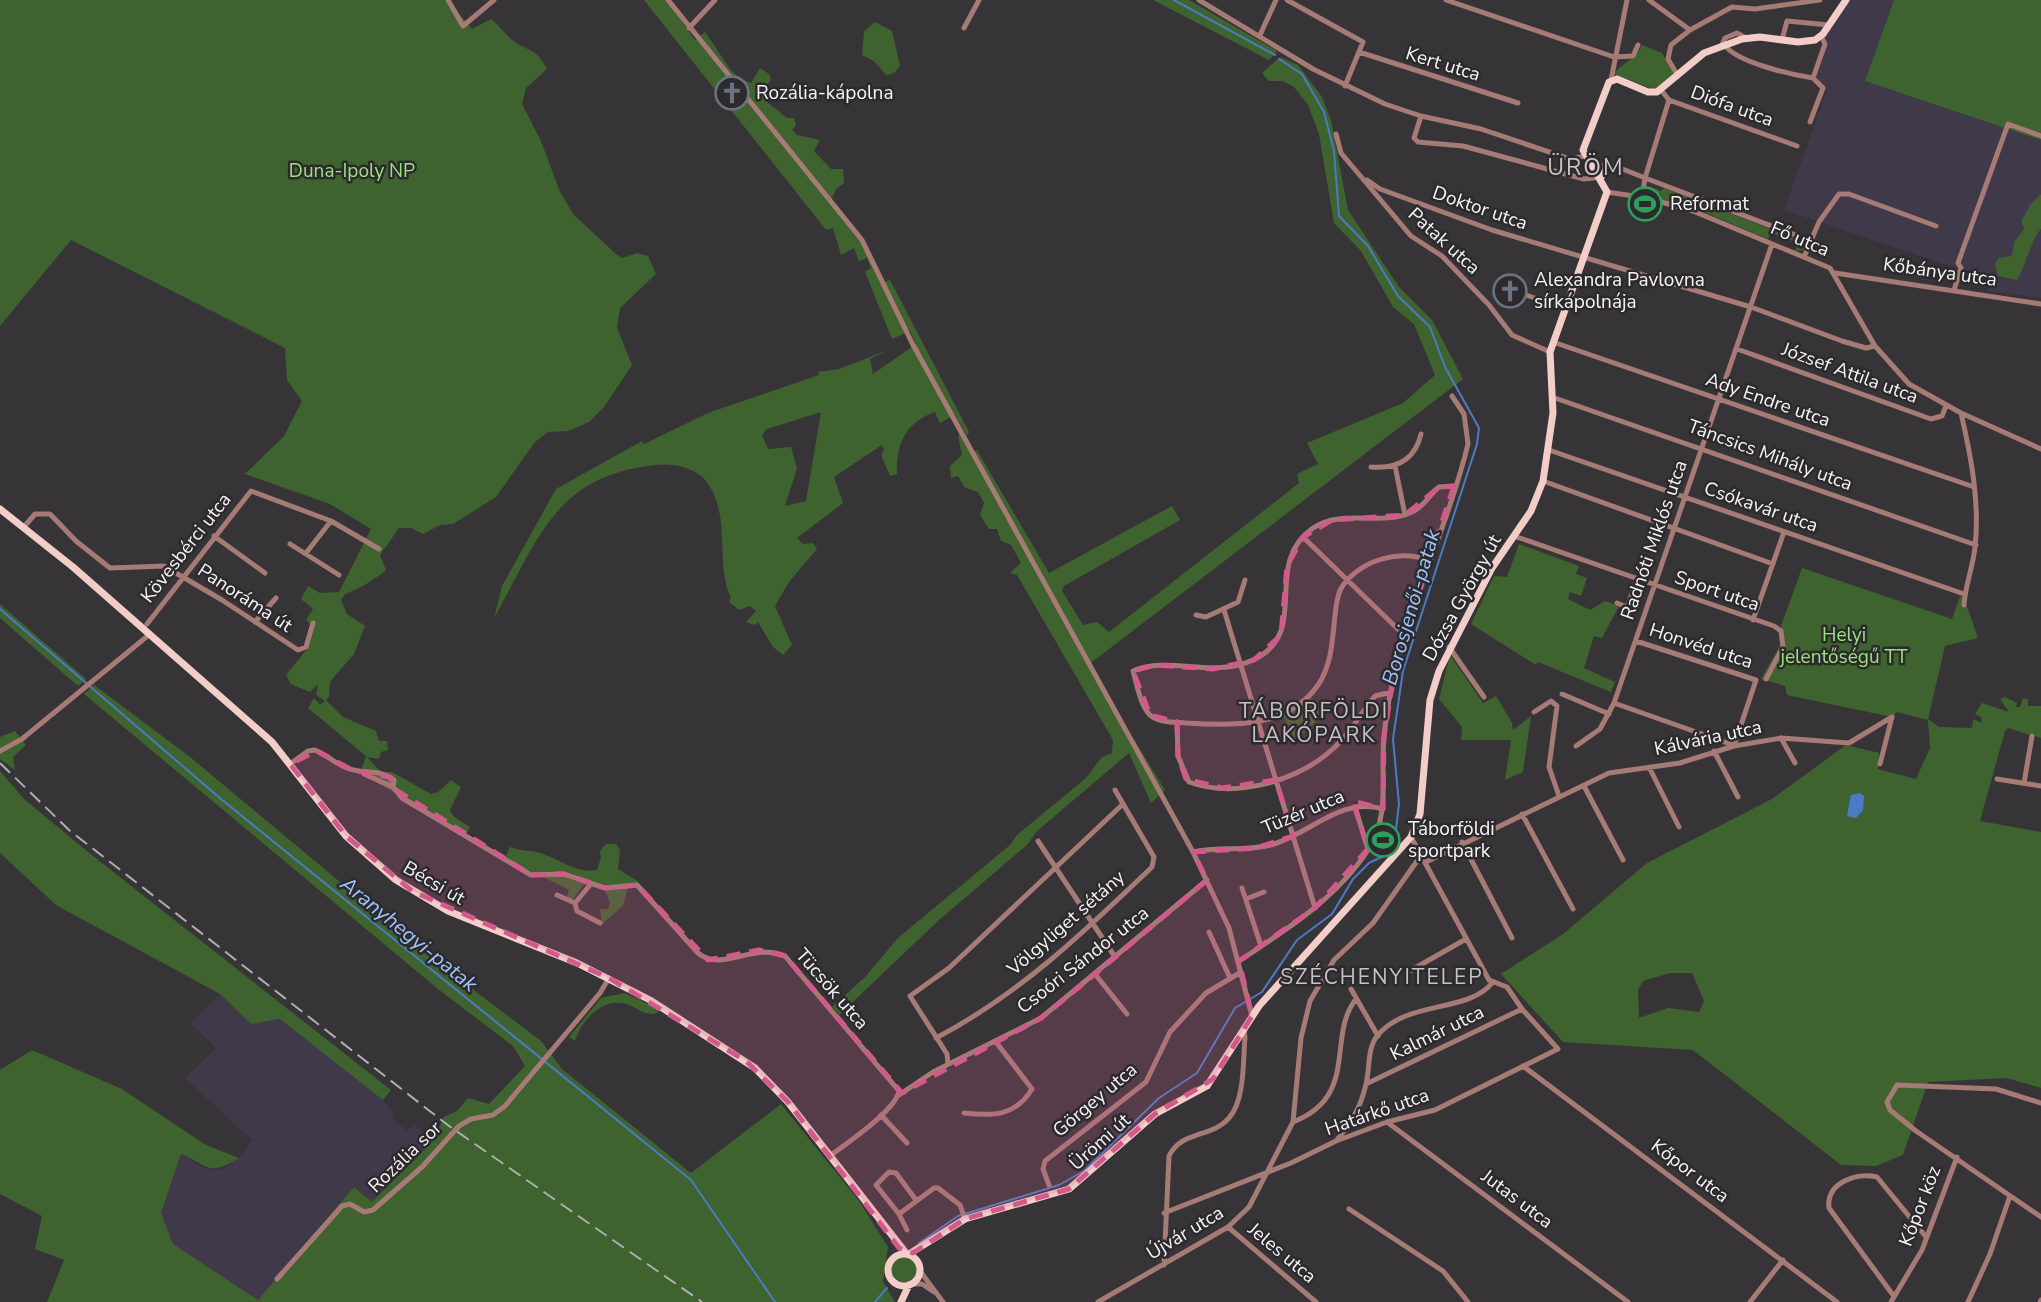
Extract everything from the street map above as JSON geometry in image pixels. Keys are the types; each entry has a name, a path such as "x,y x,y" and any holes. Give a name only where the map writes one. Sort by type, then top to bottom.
{"main road":[{"path":"1608,192 1601,177 1585,156 1584,146 1611,80 1648,92 1661,90 1704,53 1746,38 1809,41 1821,36 1846,0"},
{"path":"1601,177 1608,166"},
{"name":"Dózsa György út","path":"1252,1016 1411,837 1420,814 1430,700 1449,647 1492,568 1531,512 1543,481 1549,450 1552,397 1550,352 1608,192"},
{"name":"Bécsi út","path":"0,509 252,723 290,764 346,836 375,864 412,891 468,920 609,978 671,1012 746,1061 778,1090 907,1254"},
{"name":"Ürömi út","path":"907,1254 931,1241 964,1215 1055,1195 1075,1185 1155,1114 1207,1086 1252,1016"},
{"name":"Bécsi út","path":"885,1229 891,1247 891,1259"},
{"path":"900,1302 920,1268 921,1257 931,1241"},
{"path":"900,1302 895,1284 887,1271 891,1259 907,1254 920,1268"},
{"path":"895,1284 911,1284"}],"street":[{"path":"448,0 463,26 494,0"},
{"path":"668,0 862,240 912,344 1193,852 1239,961 1252,1016"},
{"path":"689,28 715,0"},
{"path":"964,28 979,0"},
{"path":"1199,0 1345,86 1421,116 1481,129 1575,159 1585,156"},
{"path":"1260,35 1276,0"},
{"path":"1287,0 1363,42 1345,86"},
{"path":"1446,0 1614,57 1626,59 1633,56 1638,45"},
{"path":"1611,80 1627,0"},
{"path":"1650,0 1690,30"},
{"path":"1678,76 1668,59 1668,50 1690,30 1732,7 1755,9 1820,0"},
{"path":"1782,40 1787,21 1829,24"},
{"path":"1813,78 1825,44 1821,36"},
{"path":"1723,46 1732,54 1813,78 1823,88 1810,122"},
{"name":"Kert utca","path":"1359,52 1518,103"},
{"name":"Diófa utca","path":"1661,90 1669,100 1797,146"},
{"path":"1642,197 1669,100"},
{"path":"1421,116 1414,138 1418,142 1463,146 1545,170 1594,180 1601,177"},
{"path":"1954,290 1961,268 1958,263 2008,124 2041,136"},
{"name":"Patak utca","path":"1336,134 1341,153 1367,180 1411,236 1442,256 1512,335 1550,352"},
{"path":"1572,176 1575,159"},
{"name":"Fő utca","path":"1593,165 1619,167 1811,240"},
{"name":"Doktor utca","path":"1367,180 1380,189 1492,230 1751,307 1842,341 1866,348 1875,346"},
{"name":"Fő utca","path":"1608,192 1642,197 1693,211 1804,257 1835,273"},
{"path":"1804,257 1819,222 1839,194 1849,194 1937,226"},
{"name":"Radnóti Miklós utca","path":"1576,746 1603,725 1614,703 1772,244"},
{"path":"1835,273 1875,346 1909,384 1961,414 2041,449"},
{"name":"Kőbánya utca","path":"1835,273 2041,304"},
{"path":"1526,295 1566,309"},
{"name":"Ady Endre utca","path":"1553,342 1974,487"},
{"name":"József Attila utca","path":"1737,349 1931,419 1942,416 1946,406"},
{"path":"1239,961 1315,908 1368,849 1384,809 1384,737 1391,692 1404,635 1468,436 1462,408 1452,396"},
{"name":"Táncsics Mihály utca","path":"1552,397 1976,545"},
{"path":"1961,414 1974,487 1976,545 1964,594 1964,605"},
{"path":"1371,467 1395,466 1411,456 1421,434"},
{"name":"Csókavár utca","path":"1549,450 1964,594"},
{"path":"1395,466 1405,515"},
{"path":"1543,481 1773,565"},
{"path":"1430,561 1423,558 1377,559 1364,565 1347,580 1339,592 1331,656 1319,684 1288,712 1259,722 1224,725 1177,722 1154,718 1147,712 1133,671 1155,665 1199,669 1241,664 1266,652 1281,635 1287,566 1290,554 1303,537 1332,520 1405,515 1418,509 1439,487 1454,486"},
{"name":"Kövesbérci utca","path":"147,624 251,491 331,521"},
{"name":"Panoráma út","path":"23,528 35,514 47,513 110,568 158,565 182,576 302,651 313,623"},
{"path":"306,553 331,521 379,549"},
{"path":"1753,620 1784,532"},
{"path":"214,536 265,573"},
{"name":"Sport utca","path":"1514,536 1774,626 1781,631 1783,647 1766,679"},
{"path":"1303,537 1404,635"},
{"path":"290,544 339,575"},
{"path":"1196,615 1206,617 1238,602 1245,580"},
{"path":"1617,603 1627,607 1637,580"},
{"path":"256,622 276,598"},
{"path":"1224,610 1315,908"},
{"path":"0,751 13,746 150,634"},
{"name":"Honvéd utca","path":"1636,641 1756,680 1734,746"},
{"path":"1449,647 1484,697"},
{"path":"1177,722 1178,757 1189,782 1222,788 1276,780 1325,755 1350,731 1375,696 1391,692"},
{"path":"1562,694 1609,714"},
{"path":"1534,712 1551,701 1557,706 1549,767 1559,796"},
{"path":"1614,703 1734,746"},
{"name":"Kálvária utca","path":"1426,862 1462,842 1609,773 1680,763 1734,746 1781,738 1849,743 1892,717 1880,764"},
{"path":"2024,783 2032,736"},
{"path":"1781,738 1795,763"},
{"name":"Tücsök utca","path":"290,764 308,751 315,750 352,770 367,770 390,777 394,780 393,787"},
{"path":"1714,751 1738,797"},
{"path":"1648,767 1679,827"},
{"name":"Tücsök utca","path":"364,774 393,787 408,802 531,875 564,874 605,888 638,886 708,960 717,961 759,950 785,956 897,1087 899,1095"},
{"path":"1997,779 2041,786"},
{"path":"1584,786 1623,860"},
{"name":"Völgyliget sétány","path":"936,1038 983,1013 1092,924 1155,862 1115,790"},
{"path":"948,1064 947,1054 910,996 949,968 1123,804"},
{"path":"1355,807 1368,849"},
{"name":"Tüzér utca","path":"1193,852 1256,848 1293,836 1336,813 1355,807 1384,809"},
{"path":"1522,814 1573,909"},
{"path":"1411,837 1466,939 1493,982"},
{"path":"1038,841 1115,957"},
{"path":"1462,842 1512,937"},
{"path":"1293,1122 1306,1012 1334,960 1373,923 1422,853"},
{"name":"Csoóri Sándor utca","path":"899,1095 948,1064 1041,1018 1207,880"},
{"path":"575,903 590,885"},
{"path":"1242,888 1261,947"},
{"path":"1246,899 1264,892"},
{"path":"557,895 568,903 575,903"},
{"path":"575,903 577,911 600,923"},
{"path":"1209,932 1230,978"},
{"path":"1408,972 1466,939"},
{"path":"1334,960 1338,967"},
{"name":"Görgey utca","path":"1049,1185 1043,1169 1045,1161 1146,1082 1170,1031 1206,993 1241,972"},
{"path":"1095,974 1127,1014"},
{"name":"Rozália sor","path":"277,1279 342,1206 350,1204 364,1212 373,1210 422,1167 459,1126 471,1119 498,1112 600,993 609,978"},
{"path":"1336,1141 1357,1113 1366,1084 1372,1045 1378,1035 1418,1012 1472,999 1493,982 1501,982 1507,987 1522,1009"},
{"path":"1350,989 1378,1035"},
{"path":"1293,1122 1313,1113 1331,1090 1337,1074 1349,1012 1356,999"},
{"name":"Határkő utca","path":"1164,1213 1269,1172 1336,1141 1387,1122 1435,1110 1558,1049 1522,1009"},
{"name":"Kalmár utca","path":"1366,1084 1522,1009"},
{"path":"1164,1265 1164,1213 1171,1151 1190,1136 1220,1125 1235,1108 1244,1030"},
{"path":"964,1113 994,1116 1004,1114 1032,1089 996,1042"},
{"name":"Kőpor utca","path":"1523,1066 1837,1302"},
{"path":"2041,1103 1996,1089 1894,1085 1887,1100 1888,1106 1916,1132 1957,1157 2041,1217"},
{"path":"831,1155 881,1115 899,1095"},
{"path":"881,1115 907,1143"},
{"name":"Újvár utca","path":"1098,1302 1227,1227 1249,1207 1293,1122"},
{"name":"Jutas utca","path":"1387,1122 1629,1302"},
{"name":"Kőpor köz","path":"1891,1302 1893,1294 1922,1250 1957,1157"},
{"path":"907,1230 899,1213 876,1185 889,1172 896,1173 916,1200"},
{"path":"1893,1294 1829,1208 1828,1202 1842,1181 1877,1177 1926,1237"},
{"path":"899,1213 938,1188 964,1215"},
{"path":"1968,1302 1986,1264 2010,1196"},
{"path":"1349,1209 1443,1271 1468,1302"},
{"name":"Jeles utca","path":"1227,1227 1316,1302"},
{"path":"1750,1302 1783,1260"},
{"path":"920,1268 943,1302"},
{"path":"911,1284 924,1285 937,1294"},
{"path":"1106,1297 1112,1302"}],"highlighted area":[{"path":"1454,486 1404,635 1391,692 1384,737 1383,809 1353,801 1368,849 1315,908 1239,961 1252,1016 1213,1079 1155,1114 1069,1189 965,1219 913,1253 899,1248 788,1102 746,1061 609,978 412,891 346,836 290,764 317,751 352,770 390,777 396,790 531,875 564,874 605,888 637,885 708,960 759,950 785,956 902,1093 1041,1018 1095,974 1207,880 1193,852 1256,848 1293,836 1276,780 1222,788 1186,779 1178,756 1177,722 1150,715 1133,671 1155,665 1213,669 1254,660 1281,635 1287,566 1303,537 1332,520 1405,515 1439,487"}],"shaded area":[{"path":"1843,0 1894,0 1865,81 2041,140 2041,298 1988,291 1990,274 1950,266 1784,210 1827,90 1813,74 1822,45 1818,34"},
{"path":"220,994 251,1024 280,1019 358,1077 383,1100 394,1114 392,1118 407,1131 414,1124 433,1141 372,1202 354,1187 258,1300 173,1244 161,1213 181,1154 205,1169 221,1169 239,1158 252,1140 185,1078 216,1048 190,1023"}],"green space":[{"name":"Duna-Ipoly NP","path":"0,0 448,0 472,29 491,19 512,40 535,53 547,69 526,88 522,104 541,141 560,192 574,215 617,255 623,258 637,253 648,256 656,274 620,308 617,328 632,365 604,407 589,422 568,431 548,432 535,442 496,497 453,524 440,525 423,534 411,528 399,528 380,555 386,570 345,594 341,600 347,614 365,626 354,654 330,682 329,697 326,700 343,717 376,731 379,741 387,741 388,750 381,752 379,759 367,757 381,772 392,772 431,794 438,792 451,780 461,787 450,810 453,816 470,827 466,834 360,773 366,756 308,708 314,698 320,705 325,701 316,695 318,684 310,692 291,684 286,675 308,648 310,624 306,620 313,609 301,599 308,586 320,593 339,592 371,529 330,504 245,474 284,436 302,401 287,380 285,348 71,240 0,326"},
{"path":"644,0 667,0 695,40 705,32 740,79 751,83 760,68 769,74 771,79 764,92 767,102 787,118 794,118 796,125 792,130 797,135 820,140 814,151 831,169 843,169 844,183 836,189 831,201 862,244 882,283 890,280 969,432 967,436 955,415 940,423 935,412 916,422 904,436 898,453 897,474 890,476 881,455 884,449 882,445 834,477 843,503 797,538 803,544 813,543 817,549 789,582 775,606 792,645 783,655 773,647 758,622 754,625 746,622 756,611 750,606 739,610 729,602 731,598 724,571 719,513 709,485 699,474 670,465 622,471 594,482 572,497 538,538 494,618 502,586 556,489 642,441 644,444 708,413 819,375 818,372 839,369 888,350 870,359 873,374 916,344 910,331 892,339 865,272 871,268 867,258 859,261 854,248 841,255 833,228 826,230","holes":["821,412 806,501 785,506 797,468 791,447 768,449 762,435 767,429"]},
{"path":"1153,0 1189,0 1277,51 1269,60"},
{"path":"1894,0 2041,0 2041,140 1865,81"},
{"path":"875,22 892,31 900,66 894,73 886,75 874,61 862,55 864,31"},
{"path":"1642,45 1662,53 1674,74 1653,89 1614,74"},
{"path":"1280,57 1298,65 1322,97 1331,120 1348,210 1399,287 1432,320 1463,379 1088,665 1165,790 1151,803 1129,753 1036,832 1028,844 939,920 839,1015 832,1007 865,977 898,938 1086,778 1101,758 1112,753 1113,740 1017,575 1010,573 1021,563 1011,545 1001,541 997,529 989,529 980,515 984,503 978,492 964,487 958,476 951,478 950,466 962,455 958,435 961,434 971,453 977,450 1049,573 1172,506 1180,520 1064,586 1062,591 1083,625 1097,622 1109,632 1299,483 1297,474 1318,464 1307,443 1403,403 1435,375 1414,324 1393,307 1361,251 1334,223 1319,134 1308,105 1294,87 1283,81 1269,81 1262,73"},
{"path":"1653,188 1661,191 1664,188 1804,242 1804,250 1795,251 1798,243 1771,233 1768,239 1706,213 1662,200 1661,194 1651,191"},
{"path":"2041,194 2041,229 2017,280 1998,276 1995,264 1998,258 2012,256 2014,242 2024,229 2021,222 2030,205"},
{"path":"1519,544 1579,566 1576,574 1587,578 1581,596 1570,592 1568,599 1590,610 1605,601 1619,606 1602,638 1594,636 1584,668 1615,682 1611,692 1538,662 1536,665 1471,624 1494,576 1507,577"},
{"name":"Helyi jelentőségű TT","path":"1802,568 1952,619 1960,596 1964,598 1978,638 1945,646 1928,719 1939,727 1972,728 1973,719 1982,723 1981,717 1975,714 1982,703 2009,712 2000,699 2005,697 2017,703 2016,707 2020,707 2023,698 2028,699 2028,706 2041,706 2041,738 2008,728 2005,731 1980,821 2041,832 2041,1088 2007,1078 1928,1082 1903,1155 1876,1166 1841,1165 1693,1050 1563,1042 1501,974 1563,934 1647,863 1772,799 1846,745 1879,753 1878,769 1916,779 1930,748 1928,720 1897,712 1892,717 1787,695 1785,686 1761,679 1782,642 1781,626","holes":["1670,973 1692,973 1704,1001 1699,1012 1668,1008 1639,1018 1638,990 1643,981"]},
{"path":"0,604 86,679 78,686 0,618"},
{"path":"1450,655 1483,703 1496,696 1512,723 1513,730 1531,716 1523,772 1505,780 1511,740 1461,740 1462,727 1439,699"},
{"path":"94,685 190,757 430,957 541,1041 562,1069 691,1173 781,1104 859,1201 888,1247 883,1282 895,1302 47,1302 64,1260 35,1249 42,1216 0,1194 0,1070 32,1050 122,1089 206,1145 239,1158 221,1167 209,1168 181,1154 161,1213 173,1244 258,1300 354,1187 372,1202 433,1141 444,1117 457,1111 468,1098 489,1104 525,1066 513,1046 438,989 84,694"},
{"path":"1310,697 1327,712 1295,740 1283,716"},
{"path":"15,731 26,745 13,757 15,770 0,759 0,737"},
{"path":"0,771 24,799 88,852 391,1090 383,1100 280,1019 251,1024 220,994 56,905 0,853"},
{"path":"606,844 616,844 620,850 618,869 639,882 628,887 623,906 602,924 600,909 608,909 610,903 605,891 584,884 571,902 566,899 569,890 504,859 510,847 540,853 583,870 597,870 600,851"},
{"path":"624,993 659,1009 657,1013 645,1013 626,1004 609,1004 587,1019 575,1041 569,1037 601,998"},
{"path":"904,1256 913,1260 917,1269 913,1278 904,1282 895,1278 891,1269 895,1260"}],"water":[{"path":"1860,793 1864,796 1863,810 1856,818 1847,816 1851,795"}],"waterway":[{"name":"Borosjenői-patak","path":"1174,0 1275,55"},
{"name":"Borosjenői-patak","path":"919,1243 958,1216 1059,1185 1084,1171 1159,1098 1197,1073 1235,1008 1262,992 1297,940 1332,914 1353,879 1369,863 1388,854 1394,846 1399,804 1393,739 1403,671 1477,444 1479,428 1445,367 1430,327 1398,296 1368,246 1339,216 1334,151 1324,112 1302,74 1279,59"},
{"name":"Aranyhegyi-patak","path":"0,609 221,799 691,1180 775,1302"},
{"name":"Borosjenői-patak","path":"875,1302 887,1288"}],"railway":[{"path":"0,763 69,830 449,1126 702,1302"}],"place":[{"name":"Rozália-kápolna","path":"732,93"},
{"name":"Reformat","path":"1645,204"},
{"name":"Alexandra Pavlovna sírkápolnája","path":"1510,291"},
{"name":"Táborföldi sportpark","path":"1383,840"}],"district":[{"name":"ÜRÖM","path":"1586,167"},
{"name":"TÁBORFÖLDI LAKÓPARK","path":"1314,723"},
{"name":"SZÉCHENYITELEP","path":"1382,977"}]}
